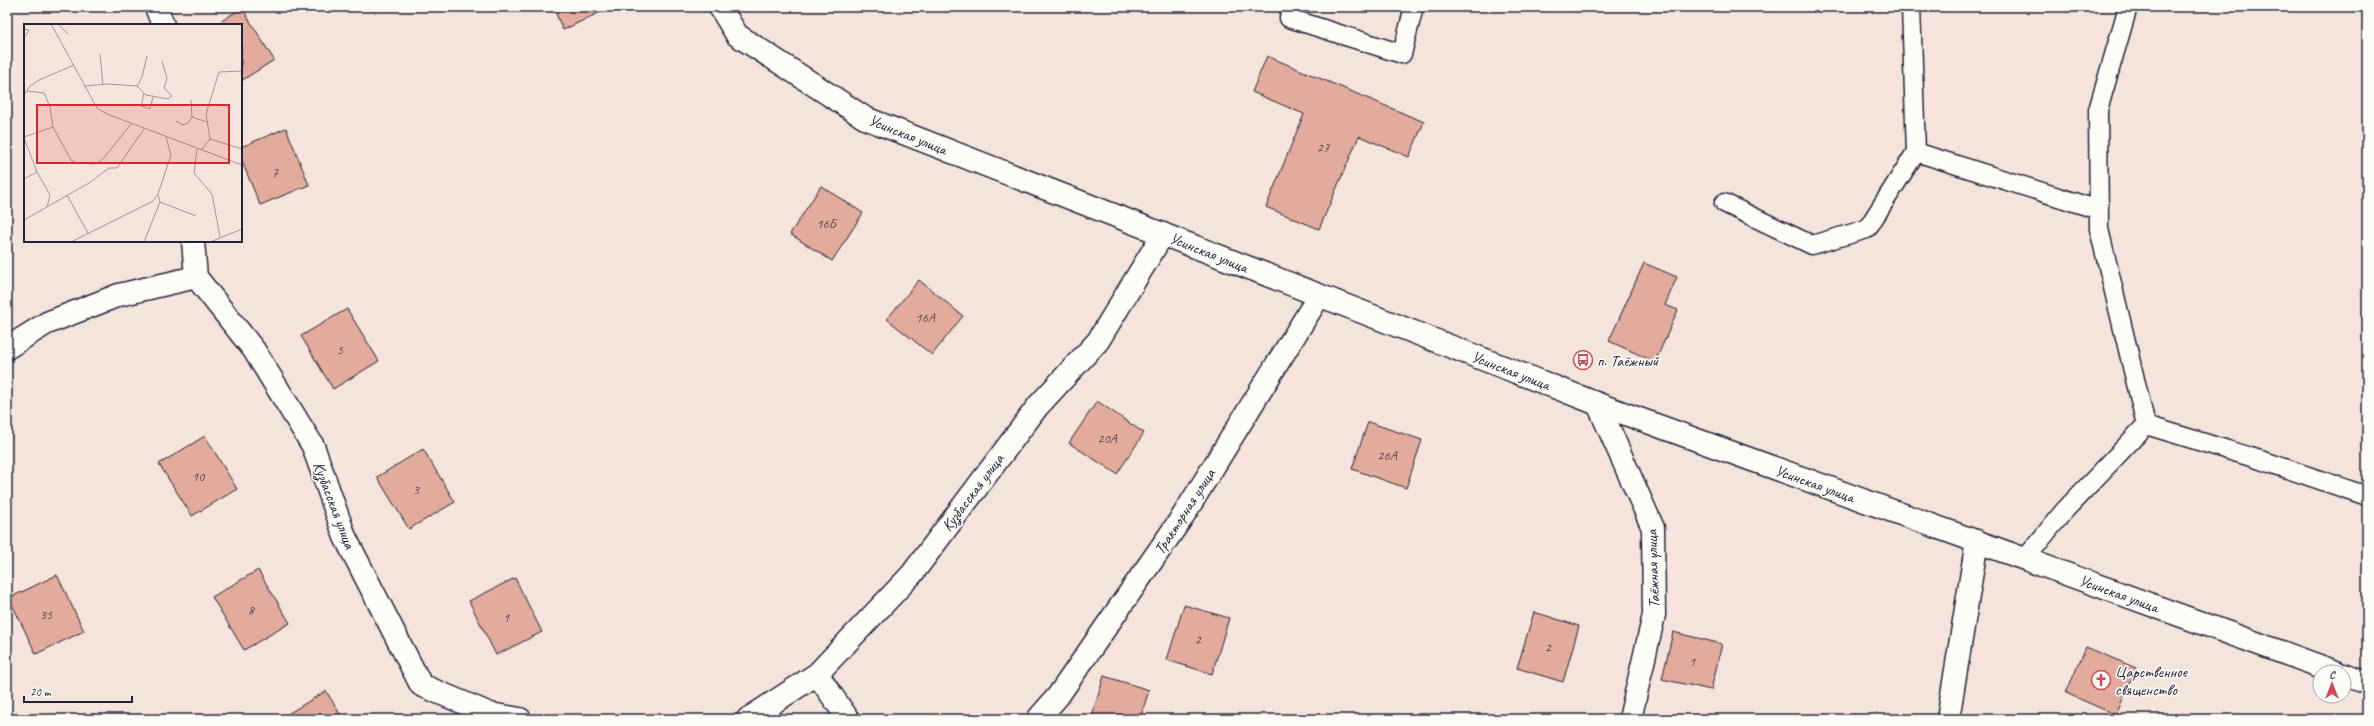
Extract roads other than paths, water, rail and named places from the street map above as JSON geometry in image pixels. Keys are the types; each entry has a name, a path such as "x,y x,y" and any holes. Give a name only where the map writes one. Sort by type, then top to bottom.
{"street":[{"path":"156,7 163,24"},
{"name":"Усинская улица","path":"720,7 738,35 865,118 1598,404 2314,664"},
{"name":"Кузбасская улица","path":"748,719 817,674 912,574 1038,406 1098,341 1163,234"},
{"path":"7,348 47,323 119,295 196,278 193,242"},
{"name":"Кузбасская улица","path":"196,278 254,350 313,446 345,537 421,685 490,714 520,719"},
{"name":"Тракторная улица","path":"1038,719 1058,696 1183,516 1319,296"},
{"name":"Таёжная улица","path":"1598,404 1653,528 1654,615 1630,719"},
{"path":"1948,719 1977,541"},
{"path":"817,674 848,719"},
{"path":"2352,678 2367,684"}],"lane":[{"path":"1291,7 1289,18 1402,54 1414,7"},
{"path":"1724,203 1812,245 1867,229 1916,152 1911,7"},
{"path":"2128,7 2098,110 2099,210 2100,229 2146,425"},
{"path":"1916,152 2099,210"},
{"path":"2146,425 2267,462 2367,496"},
{"path":"2025,559 2064,511 2146,425"}],"place":[{"name":"п. Таёжный","path":"1583,360"},
{"name":"Царственное священство","path":"2101,680"}]}
